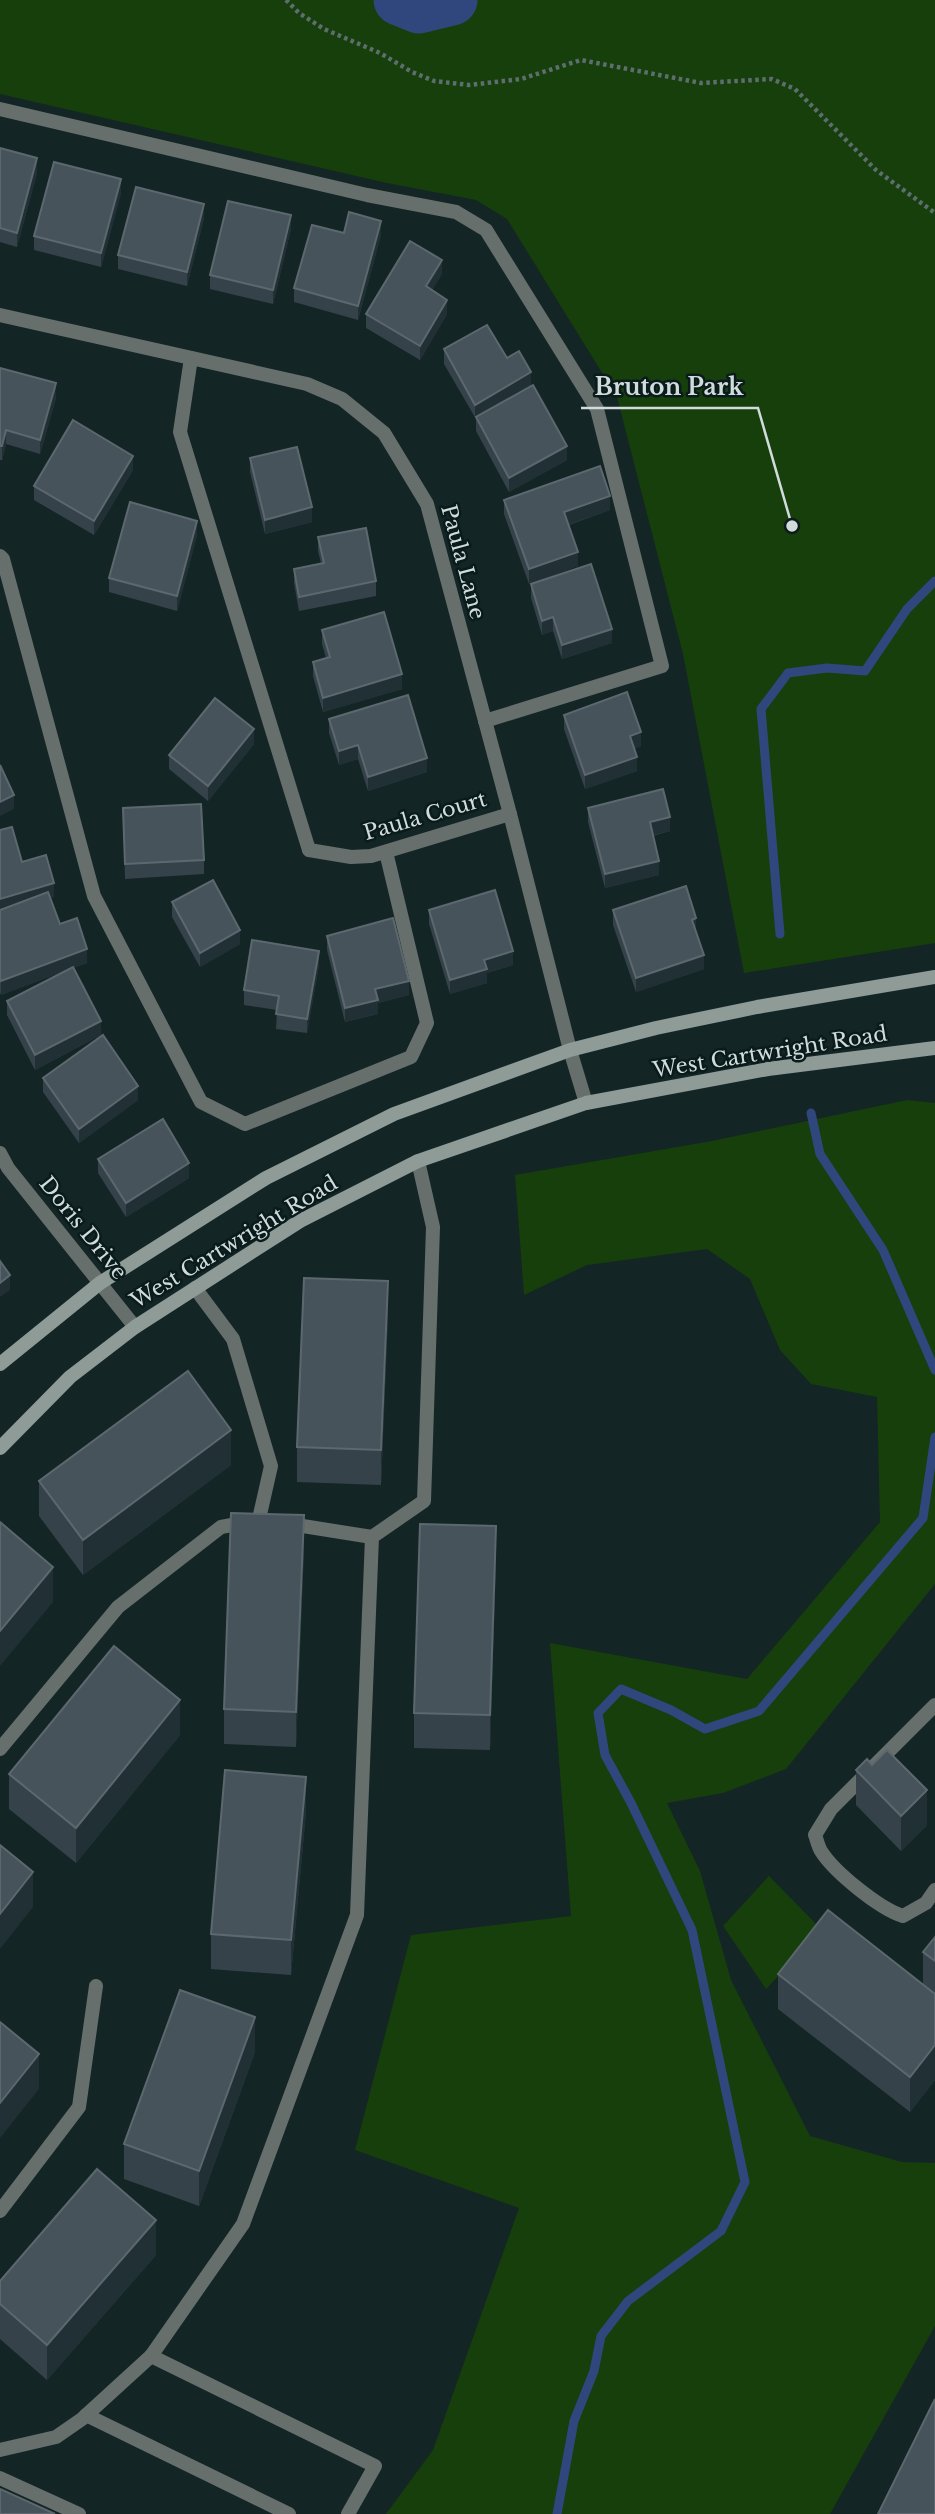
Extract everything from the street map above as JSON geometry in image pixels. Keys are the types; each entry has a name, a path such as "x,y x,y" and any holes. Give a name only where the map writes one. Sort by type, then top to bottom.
{"main road":[{"name":"West Cartwright Road","path":"0,1364 100,1283 266,1178 394,1114 570,1050 656,1028 757,1007 935,976"},
{"name":"West Cartwright Road","path":"0,1448 70,1377 135,1327 300,1222 418,1161 586,1103 768,1069 935,1048"}],"street":[{"path":"0,109 367,195 456,212 486,230 597,409 662,666 485,721"},
{"name":"Paula Lane","path":"0,315 307,384 342,399 384,433 426,504 586,1103"},
{"name":"Paula Court","path":"191,358 180,432 309,850 351,857 371,856 510,814"},
{"path":"0,556 94,896 201,1102 245,1124 411,1057 426,1023 386,852"},
{"name":"Doris Drive","path":"0,1153 8,1168 135,1327"},
{"path":"0,1749 118,1607 221,1527 259,1519 372,1537 424,1502 433,1227 418,1161"},
{"path":"195,1288 233,1339 271,1466 259,1519"},
{"path":"0,2450 56,2437 86,2415 151,2356 243,2224 357,1916 372,1537"},
{"path":"935,1705 831,1809 815,1835 819,1849 835,1869 889,1912 903,1916 926,1903 935,1890"},
{"path":"0,2211 79,2107 96,1986"},
{"path":"151,2356 375,2466 348,2514"},
{"path":"86,2415 289,2514"},
{"path":"0,2478 79,2514"}],"path":[{"path":"286,0 299,13 324,29 434,80 469,85 521,79 581,60 701,83 772,79 795,89 876,170 935,213"}],"green space":[{"path":"0,0 935,0 935,943 744,973 683,654 617,397 507,219 476,200 387,183 0,94"},
{"path":"907,1100 935,1103 935,1584 786,1769 723,1793 667,1803 700,1871 731,1980 810,2136 902,2162 935,2163 935,2326 830,2514 386,2514 433,2450 519,2208 355,2150 411,1935 571,1916 550,1643 747,1679 880,1522 877,1397 811,1384 780,1350 750,1279 707,1249 587,1265 524,1295 515,1175 712,1141"},
{"path":"769,1876 822,1930 766,1989 723,1926"}],"building":[{"path":"0,148 37,158 17,233 0,228"},
{"path":"54,162 121,179 101,253 34,236"},
{"path":"136,187 204,204 187,272 118,255"},
{"path":"228,201 291,215 273,290 210,275"},
{"path":"349,212 381,221 358,306 294,288 312,225 344,233"},
{"path":"410,241 442,260 426,286 447,300 420,346 366,314"},
{"path":"487,325 507,358 519,351 531,372 475,405 444,349"},
{"path":"0,368 56,383 40,440 6,430 0,446"},
{"path":"533,385 567,446 509,478 476,417"},
{"path":"73,420 133,456 94,521 34,486"},
{"path":"297,447 312,507 265,520 250,458"},
{"path":"600,466 610,496 564,512 578,552 529,569 504,500"},
{"path":"130,502 197,521 177,596 109,578"},
{"path":"366,528 376,581 299,597 294,569 324,563 318,537"},
{"path":"591,564 612,629 562,645 553,617 542,621 531,584"},
{"path":"384,612 402,674 323,698 313,662 330,657 322,630"},
{"path":"627,692 641,732 630,736 637,757 585,775 564,715"},
{"path":"408,695 427,758 368,777 358,745 339,751 329,719"},
{"path":"215,698 254,729 208,786 169,755"},
{"path":"0,765 14,795 0,802"},
{"path":"663,789 670,817 650,822 659,861 605,874 588,808"},
{"path":"201,804 204,860 125,864 123,808"},
{"path":"12,827 22,862 46,855 54,883 0,899 0,830"},
{"path":"213,880 240,930 200,953 172,902"},
{"path":"686,886 696,918 692,920 704,955 636,978 613,910"},
{"path":"495,890 513,951 484,960 487,969 450,980 429,910"},
{"path":"48,892 60,924 77,918 87,949 1,981 0,910"},
{"path":"393,918 409,981 375,989 378,1000 345,1008 327,936"},
{"path":"252,940 319,951 307,1019 276,1014 279,996 244,990"},
{"path":"73,967 101,1021 35,1055 7,1001"},
{"path":"103,1035 138,1086 79,1129 43,1078"},
{"path":"163,1119 189,1163 126,1203 98,1159"},
{"path":"0,1261 10,1275 0,1283"},
{"path":"304,1278 388,1281 381,1450 297,1447"},
{"path":"188,1371 231,1430 83,1540 39,1481"},
{"path":"231,1513 304,1515 296,1712 224,1709"},
{"path":"0,1522 53,1567 0,1631"},
{"path":"420,1524 496,1526 490,1715 414,1713"},
{"path":"114,1646 180,1700 76,1828 9,1774"},
{"path":"887,1750 927,1790 901,1816 856,1770 867,1759 872,1765"},
{"path":"225,1770 306,1777 291,1940 211,1934"},
{"path":"0,1845 33,1872 0,1914"},
{"path":"828,1910 935,1994 935,2045 910,2077 778,1974"},
{"path":"935,1937 935,1961 923,1952"},
{"path":"180,1990 255,2017 199,2171 124,2144"},
{"path":"0,2022 39,2054 0,2103"},
{"path":"97,2169 156,2220 47,2345 0,2304 0,2281"},
{"path":"935,2399 935,2514 878,2514"},
{"path":"0,2489 55,2514 0,2514"}],"waterway":[{"path":"399,0 419,8 452,0"},
{"path":"780,934 761,709 788,673 827,668 865,671 907,609 935,581"},
{"path":"811,1113 820,1154 883,1250 935,1370"},
{"path":"557,2514 574,2421 594,2371 601,2336 628,2301 721,2231 745,2182 692,1930 605,1755 598,1713 621,1689 671,1710 705,1729 759,1711 923,1518 935,1437"}],"place":[{"name":"Bruton Park","path":"792,526"}]}
